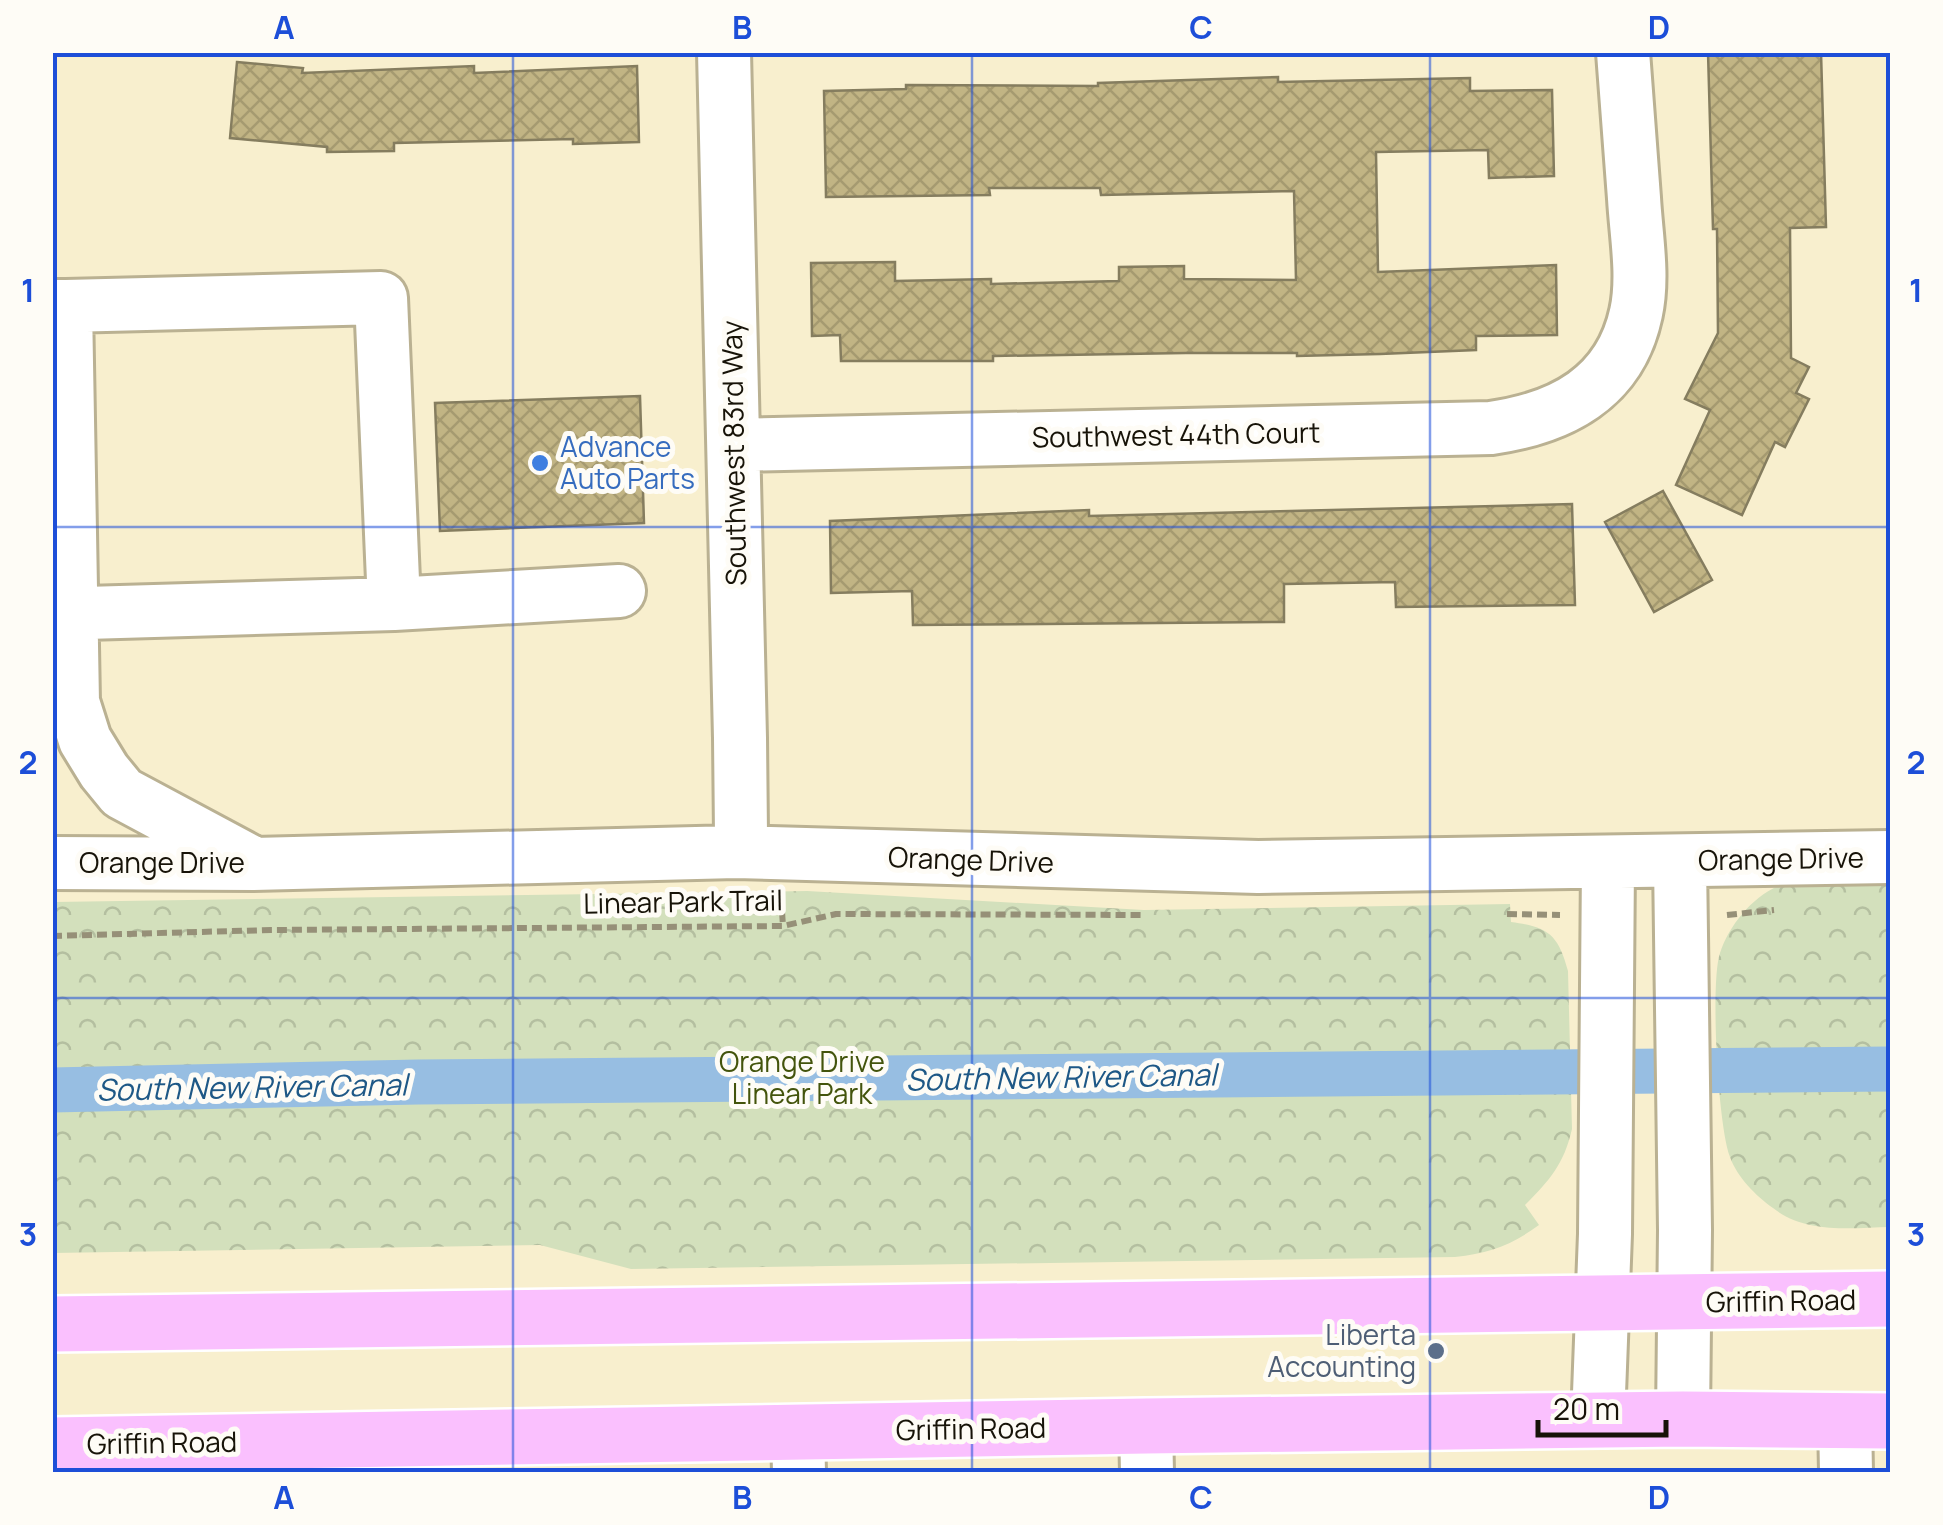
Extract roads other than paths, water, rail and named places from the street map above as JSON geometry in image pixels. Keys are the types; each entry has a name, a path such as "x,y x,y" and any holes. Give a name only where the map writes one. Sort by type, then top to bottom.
{"main road":[{"name":"Griffin Road","path":"52,1324 1890,1299"},
{"name":"Griffin Road","path":"52,1445 418,1456 1147,1449 1598,1420 1684,1419 1861,1438"}],"street":[{"name":"Southwest 83rd Way","path":"724,52 741,835 736,852"},
{"name":"Southwest 44th Court","path":"734,445 1492,428 1534,422 1573,404 1604,377 1625,344 1636,312 1639,270 1623,52"},
{"path":"253,864 122,793 85,740 62,724 59,306 381,298 394,604"},
{"path":"61,614 394,604 619,590"},
{"name":"Orange Drive","path":"52,863 253,864 736,852 1258,867 1890,856"},
{"path":"1680,862 1684,1419"},
{"path":"1598,1420 1608,863"}],"waterway":[{"name":"South New River Canal","path":"52,1090 418,1082 1890,1069"}],"place":[{"name":"Advance Auto Parts","path":"540,463"},
{"name":"Liberta Accounting","path":"1436,1351"}],"park label":[{"name":"Orange Drive Linear Park","path":"802,1078"}]}
